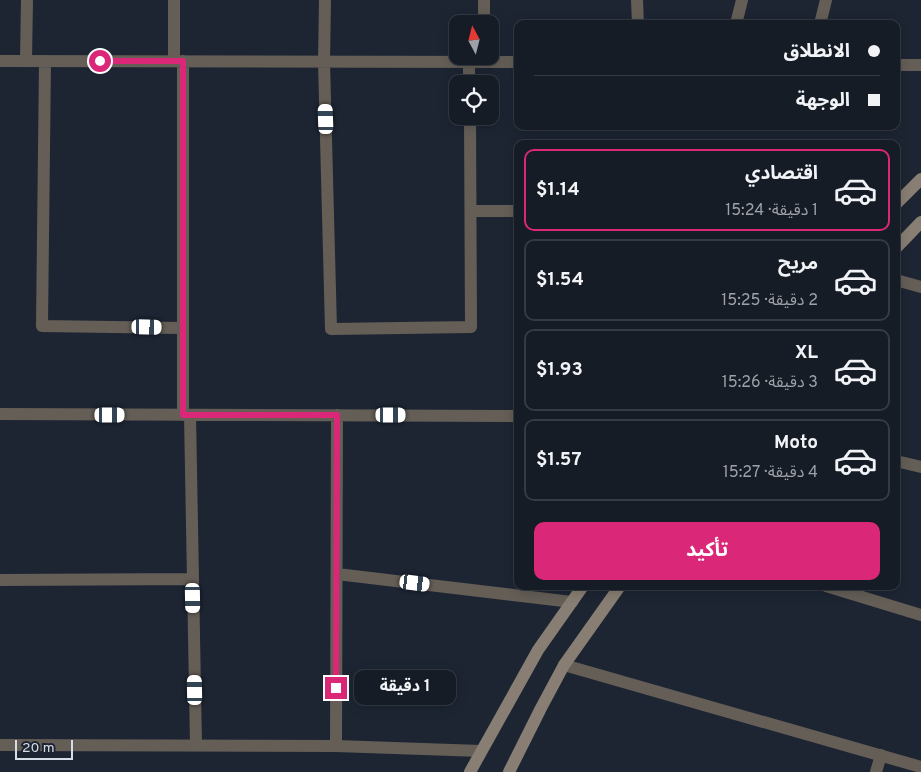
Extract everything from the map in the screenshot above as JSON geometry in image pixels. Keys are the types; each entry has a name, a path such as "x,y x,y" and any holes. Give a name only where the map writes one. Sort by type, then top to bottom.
{"main road":[{"path":"900,200 921,179"},
{"path":"900,244 921,222"},
{"path":"470,772 538,650 580,590"},
{"path":"509,772 564,665 617,590"}],"street":[{"path":"26,61 27,0"},
{"path":"174,0 179,61 182,328 193,579 196,745"},
{"path":"325,0 324,62 331,328 471,327 470,125"},
{"path":"484,0 484,15"},
{"path":"638,0 638,20"},
{"path":"737,20 742,0"},
{"path":"821,20 826,0"},
{"path":"499,60 514,62"},
{"path":"0,61 449,62"},
{"path":"45,61 42,326 182,328"},
{"path":"900,65 921,65"},
{"path":"471,210 514,211"},
{"path":"900,281 921,287"},
{"path":"0,414 514,416"},
{"path":"336,746 337,415"},
{"path":"900,462 921,467"},
{"path":"336,574 572,602"},
{"path":"0,580 193,579"},
{"path":"839,590 921,615"},
{"path":"564,665 921,767"},
{"path":"0,745 336,746 481,751"},
{"path":"876,772 881,755"}],"route":[{"path":"100,61 183,61 183,415 337,415 336,688"}]}
